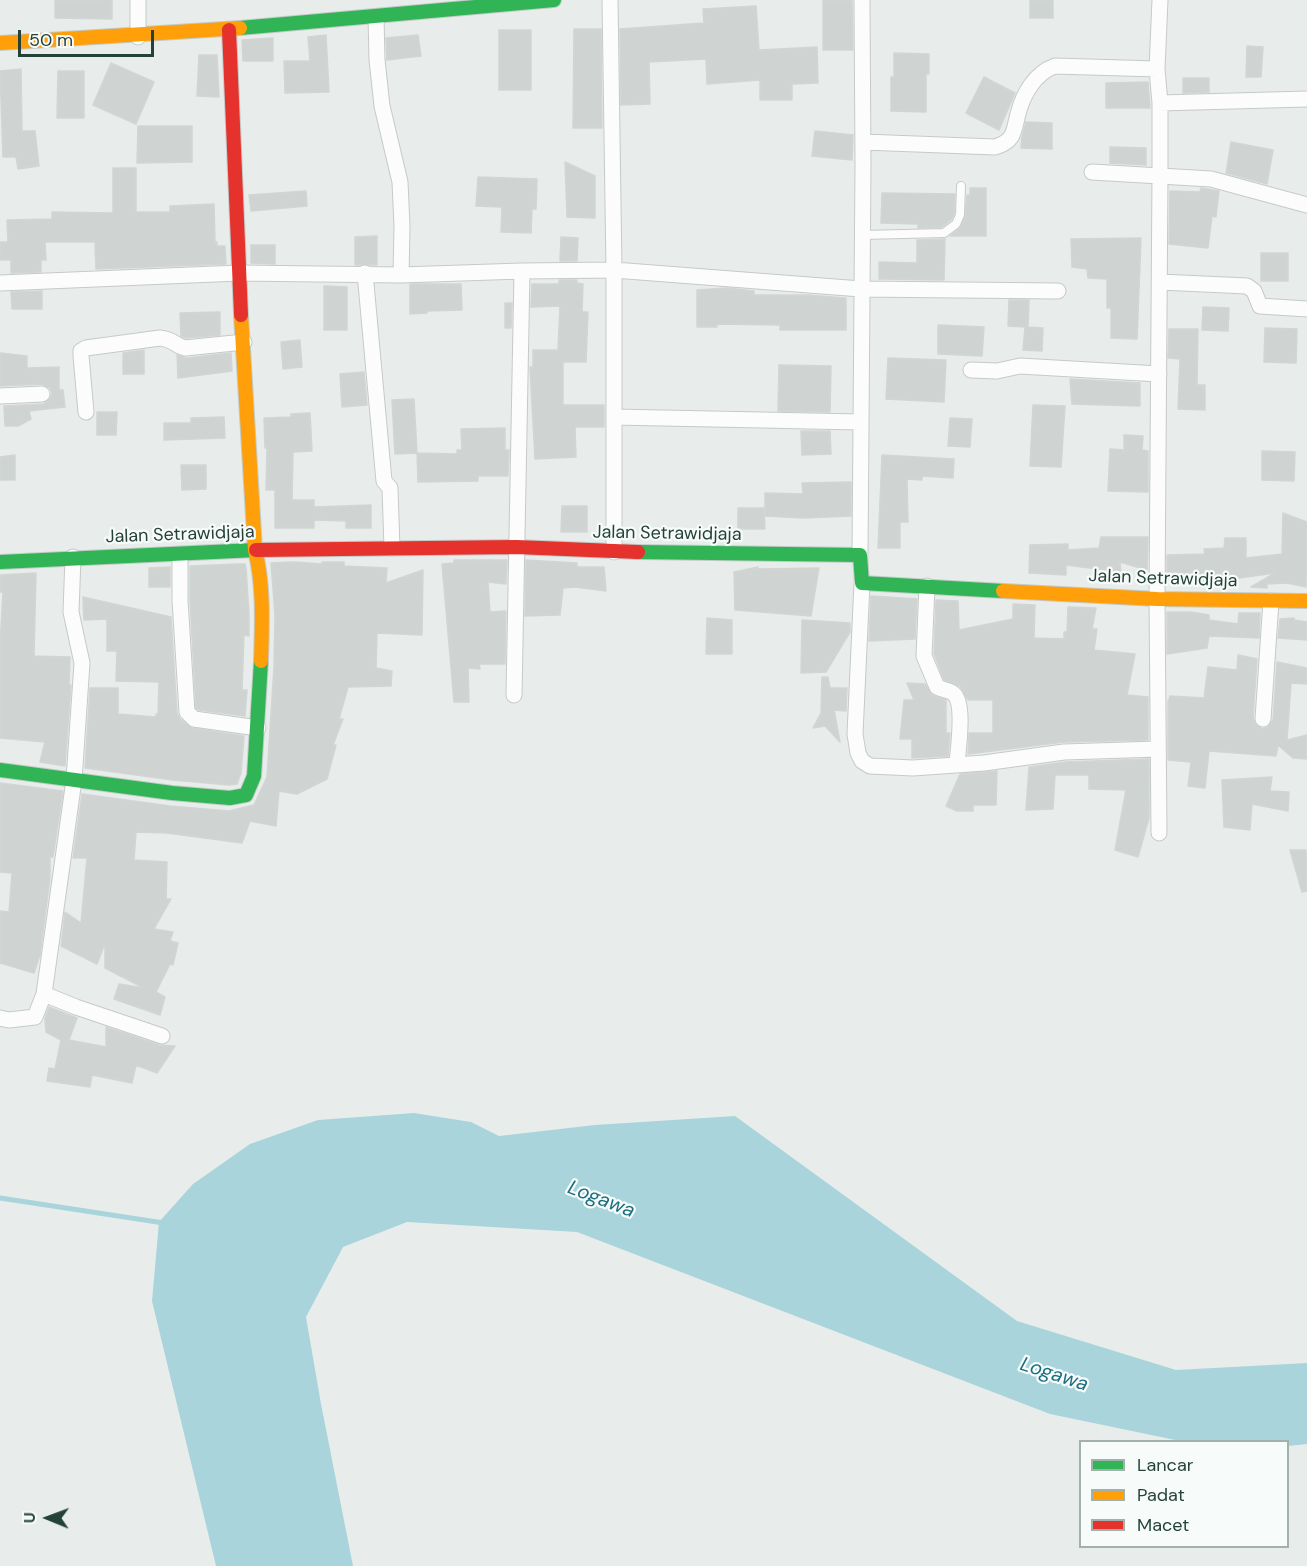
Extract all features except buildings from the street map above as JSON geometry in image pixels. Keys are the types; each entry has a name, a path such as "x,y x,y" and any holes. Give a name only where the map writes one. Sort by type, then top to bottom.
{"street":[{"path":"138,0 138,37"},
{"path":"0,43 138,37 229,30 554,0"},
{"path":"610,0 614,270 614,552"},
{"path":"862,0 860,422 862,583 855,714 858,753 862,761 870,766 913,768 1064,752 1158,749"},
{"path":"1159,833 1157,599 1160,103 1157,69 1160,0"},
{"path":"376,16 377,60 382,106 400,182 401,274"},
{"path":"0,770 172,793 239,798 246,795 254,776 262,615 259,566 255,550 239,273 229,30"},
{"path":"863,142 994,147 1001,145 1012,136 1020,107 1036,77 1048,68 1055,66 1157,69"},
{"path":"1160,103 1307,99"},
{"path":"1092,172 1211,179 1307,205"},
{"path":"0,283 239,273 401,274 614,270 861,289 1058,291"},
{"path":"514,695 522,271"},
{"path":"365,273 384,481 390,488 392,548"},
{"path":"1160,282 1247,286 1254,291 1260,306 1307,309"},
{"path":"86,412 81,351 86,348 160,338 170,339 179,347 185,348 244,342"},
{"path":"971,370 997,371 1020,366 1159,374"},
{"path":"0,396 42,394"},
{"path":"614,417 860,422"},
{"name":"Jalan Setrawidjaja","path":"0,562 255,550 392,548 516,547 614,552 860,555"},
{"path":"180,555 180,600 187,712 194,719 258,728"},
{"path":"0,1017 9,1020 35,1017 44,994 74,780 82,663 71,612 73,557"},
{"name":"Jalan Setrawidjaja","path":"862,583 1157,599 1307,602"},
{"path":"927,586 924,656 937,687 954,694 957,699 960,712 957,764"},
{"path":"1263,719 1271,601"},
{"path":"44,994 162,1036"}],"lane":[{"path":"862,235 944,233 956,224 960,215 961,186"}],"water":[{"name":"Logawa","path":"414,1113 471,1122 499,1136 595,1125 735,1116 1017,1321 1176,1370 1307,1363 1307,1444 1289,1446 1289,1440 1175,1440 1050,1414 577,1232 407,1222 343,1247 306,1317 353,1566 216,1566 152,1301 159,1222 193,1184 250,1144 318,1120"}],"waterway":[{"path":"0,1198 164,1223"}],"traffic: fast":[{"path":"240,28 554,0"},
{"path":"0,562 256,550"},
{"path":"638,552 860,555 862,583 1003,591"},
{"path":"0,770 172,793 230,798 246,795 254,776 261,661"}],"traffic: slow":[{"path":"0,43 240,28"},
{"path":"241,315 255,550 261,591 261,661"},
{"path":"1003,591 1157,599 1307,601"}],"traffic: jam":[{"path":"229,30 241,315"},
{"path":"256,550 516,547 638,552"}]}
